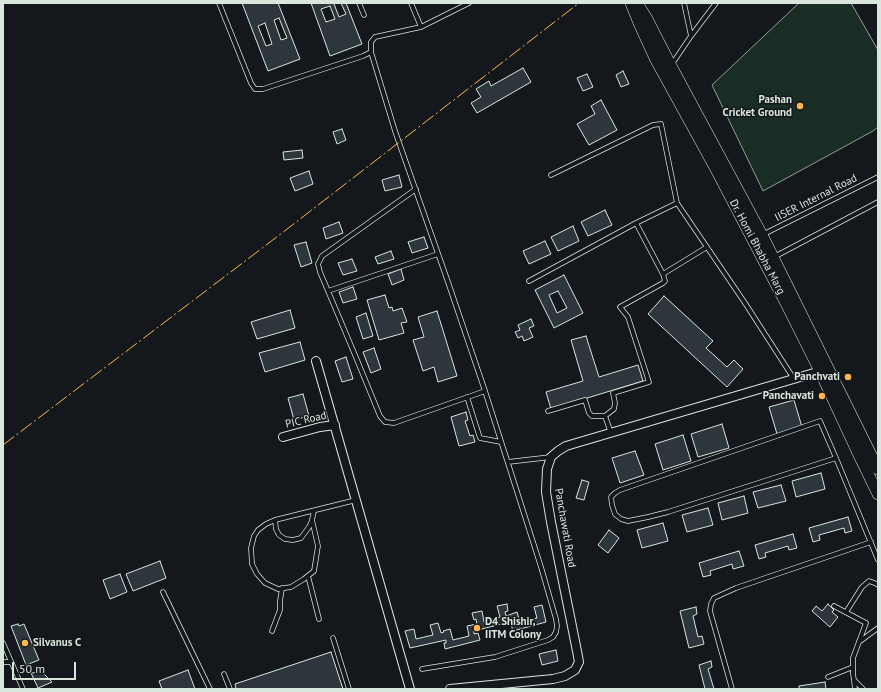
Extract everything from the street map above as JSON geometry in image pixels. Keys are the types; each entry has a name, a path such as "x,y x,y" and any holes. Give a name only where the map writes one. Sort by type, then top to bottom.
{"main road":[{"name":"Dr. Homi Bhabha Marg","path":"631,3 665,76 716,169 758,238"},
{"name":"Dr. Homi Bhabha Marg","path":"637,3 647,19 824,369 878,469"},
{"name":"Dr. Homi Bhabha Marg","path":"824,369 858,453 878,494"}],"street":[{"path":"316,361 410,689"},
{"path":"551,457 566,446 824,369"},
{"name":"PIC Road","path":"283,437 320,427 335,425"},
{"name":"Panchawati Road","path":"450,689 554,679 565,676 575,670 579,662 546,492 547,469 551,457"}],"lane":[{"path":"219,3 251,83 255,89 263,89 371,52"},
{"path":"359,3 364,15"},
{"path":"412,3 420,27"},
{"path":"422,669 495,657 548,640 553,637 557,626 541,567 485,391 395,131 371,52 370,42 375,37 420,27 469,3"},
{"path":"684,3 691,36"},
{"path":"665,76 691,36 716,3"},
{"path":"551,175 653,124 661,124 677,203 794,379"},
{"name":"IISER Internal Road","path":"758,238 878,177"},
{"path":"416,189 322,256 319,266 380,416 385,422 394,423 485,391"},
{"path":"770,260 878,202"},
{"path":"529,281 636,223 677,203"},
{"path":"548,411 585,400 589,413 592,416 605,416 614,409 615,403 613,393 649,382 628,317 620,307 665,281 663,274 636,223"},
{"path":"663,274 707,247"},
{"path":"328,291 438,254"},
{"path":"467,398 480,438 501,442"},
{"path":"605,416 611,433"},
{"path":"836,458 668,512 648,517 628,520 621,519 615,514 612,505 611,497 620,490 820,421 836,458 878,560"},
{"path":"508,462 551,457"},
{"path":"312,520 318,546 314,571 304,580 291,587 278,589 265,583 257,574 252,564 250,548 254,536 258,530 275,520 356,500"},
{"path":"275,520 276,529 279,535 285,540 293,540 301,538 309,527 314,511"},
{"path":"732,689 710,611 714,598 736,588 871,542"},
{"path":"308,576 319,619"},
{"path":"846,612 862,587 869,581 878,585"},
{"path":"272,631 280,610 282,588"},
{"path":"163,592 210,689"},
{"path":"834,606 866,623 853,658 855,689"},
{"path":"859,642 878,628"},
{"path":"333,638 349,689"},
{"path":"3,643 23,689"},
{"path":"3,662 10,662"},
{"path":"828,677 853,667"},
{"path":"224,674 230,689"},
{"path":"854,680 863,689"}],"green space":[{"name":"Pashan Cricket Ground","path":"799,3 851,3 878,50 878,127 763,191 712,85"}],"building":[{"path":"242,3 278,3 300,59 268,71","holes":["279,18 287,38 281,40 274,20","265,23 272,44 266,46 258,26"]},
{"path":"311,3 336,3 334,4 339,17 346,14 341,3 346,3 362,44 330,56","holes":["330,6 335,19 326,22 321,9"]},
{"path":"523,68 531,82 477,113 471,103 481,97 476,89 489,81 491,86"},
{"path":"623,71 629,84 621,87 616,75"},
{"path":"587,74 593,87 583,91 577,78"},
{"path":"601,100 617,130 589,145 577,124 595,114 591,106"},
{"path":"342,129 346,140 337,144 333,132"},
{"path":"302,150 303,158 284,160 283,152"},
{"path":"309,171 313,184 295,191 290,178"},
{"path":"399,175 402,187 385,191 382,180"},
{"path":"605,210 612,225 588,236 581,222"},
{"path":"339,222 343,233 326,239 323,228"},
{"path":"573,226 579,241 558,251 551,237"},
{"path":"424,237 428,248 412,253 408,242"},
{"path":"545,241 551,254 529,264 523,251"},
{"path":"306,242 312,263 301,267 294,245"},
{"path":"391,251 394,259 378,264 375,257"},
{"path":"352,259 357,271 343,275 338,263"},
{"path":"401,269 404,280 392,285 388,274"},
{"path":"564,275 583,313 554,328 535,290","holes":["558,291 567,308 557,313 549,295"]},
{"path":"353,287 357,299 343,303 339,292"},
{"path":"385,295 389,308 392,307 393,311 402,308 407,322 401,323 404,333 379,340 367,300"},
{"path":"664,296 713,341 706,348 727,367 734,360 743,369 727,387 648,314"},
{"path":"290,310 295,328 257,339 251,322"},
{"path":"437,311 457,376 438,382 434,367 423,371 413,340 424,337 418,317"},
{"path":"366,313 373,336 363,339 356,317"},
{"path":"531,319 534,326 529,328 533,337 524,341 522,336 518,338 515,332 520,330 518,325"},
{"path":"586,336 599,377 638,365 643,381 551,409 546,392 583,381 571,340"},
{"path":"300,342 305,360 265,372 259,353"},
{"path":"374,348 381,369 371,373 363,352"},
{"path":"346,357 353,379 342,382 335,361"},
{"path":"303,394 309,416 294,420 288,398"},
{"path":"794,400 802,427 777,434 769,407"},
{"path":"466,412 468,420 465,421 470,436 473,435 475,442 459,446 451,417"},
{"path":"722,424 729,448 698,457 691,434"},
{"path":"683,435 691,461 663,470 655,444"},
{"path":"635,451 644,475 620,483 612,458"},
{"path":"821,473 825,489 796,497 792,481"},
{"path":"582,480 589,482 584,500 576,498"},
{"path":"781,485 786,501 758,508 753,492"},
{"path":"744,496 748,513 722,520 718,503"},
{"path":"708,508 713,525 687,532 682,515"},
{"path":"848,517 852,531 845,533 844,528 819,535 820,540 813,542 809,528"},
{"path":"663,523 668,541 642,548 637,530"},
{"path":"609,530 619,538 608,553 598,545"},
{"path":"793,534 797,548 789,550 788,546 765,553 766,557 759,559 755,545"},
{"path":"739,551 744,566 733,569 732,564 710,571 711,575 703,577 699,563"},
{"path":"160,561 166,578 133,591 126,574"},
{"path":"120,574 127,592 110,599 103,580"},
{"name":"D4 Shishir, IITM Colony","path":"507,604 508,611 505,612 506,616 517,612 520,622 537,618 534,607 542,605 546,622 513,631 511,624 514,623 513,621 474,631 474,634 478,633 480,640 445,649 444,643 446,643 446,640 410,648 405,631 414,629 416,639 433,635 430,625 438,623 441,633 450,629 453,640 469,636 467,626 477,624 472,613 482,611 484,622 500,617 497,606"},
{"path":"828,604 834,610 832,612 838,617 830,627 812,611 816,606 822,611"},
{"path":"696,607 697,614 693,616 698,637 702,636 704,644 689,648 680,611"},
{"name":"Silvanus C","path":"18,624 19,626 24,624 39,660 26,665 11,626"},
{"path":"556,650 558,661 542,665 539,654"},
{"path":"331,652 343,689 236,689 235,684"},
{"path":"711,661 712,667 708,669 714,689 705,689 699,665"},
{"path":"188,670 195,689 162,689 159,681"},
{"path":"42,672 52,682 38,688 31,673"},
{"path":"825,682 826,689 799,689 799,686"}],"power":[{"path":"3,445 282,233 579,3"}],"place":[{"name":"Pashan Cricket Ground","path":"800,106"},
{"name":"Panchvati","path":"848,377"},
{"name":"Panchavati","path":"822,396"},
{"name":"D4 Shishir, IITM Colony","path":"477,628"},
{"name":"Silvanus C","path":"25,643"}]}
